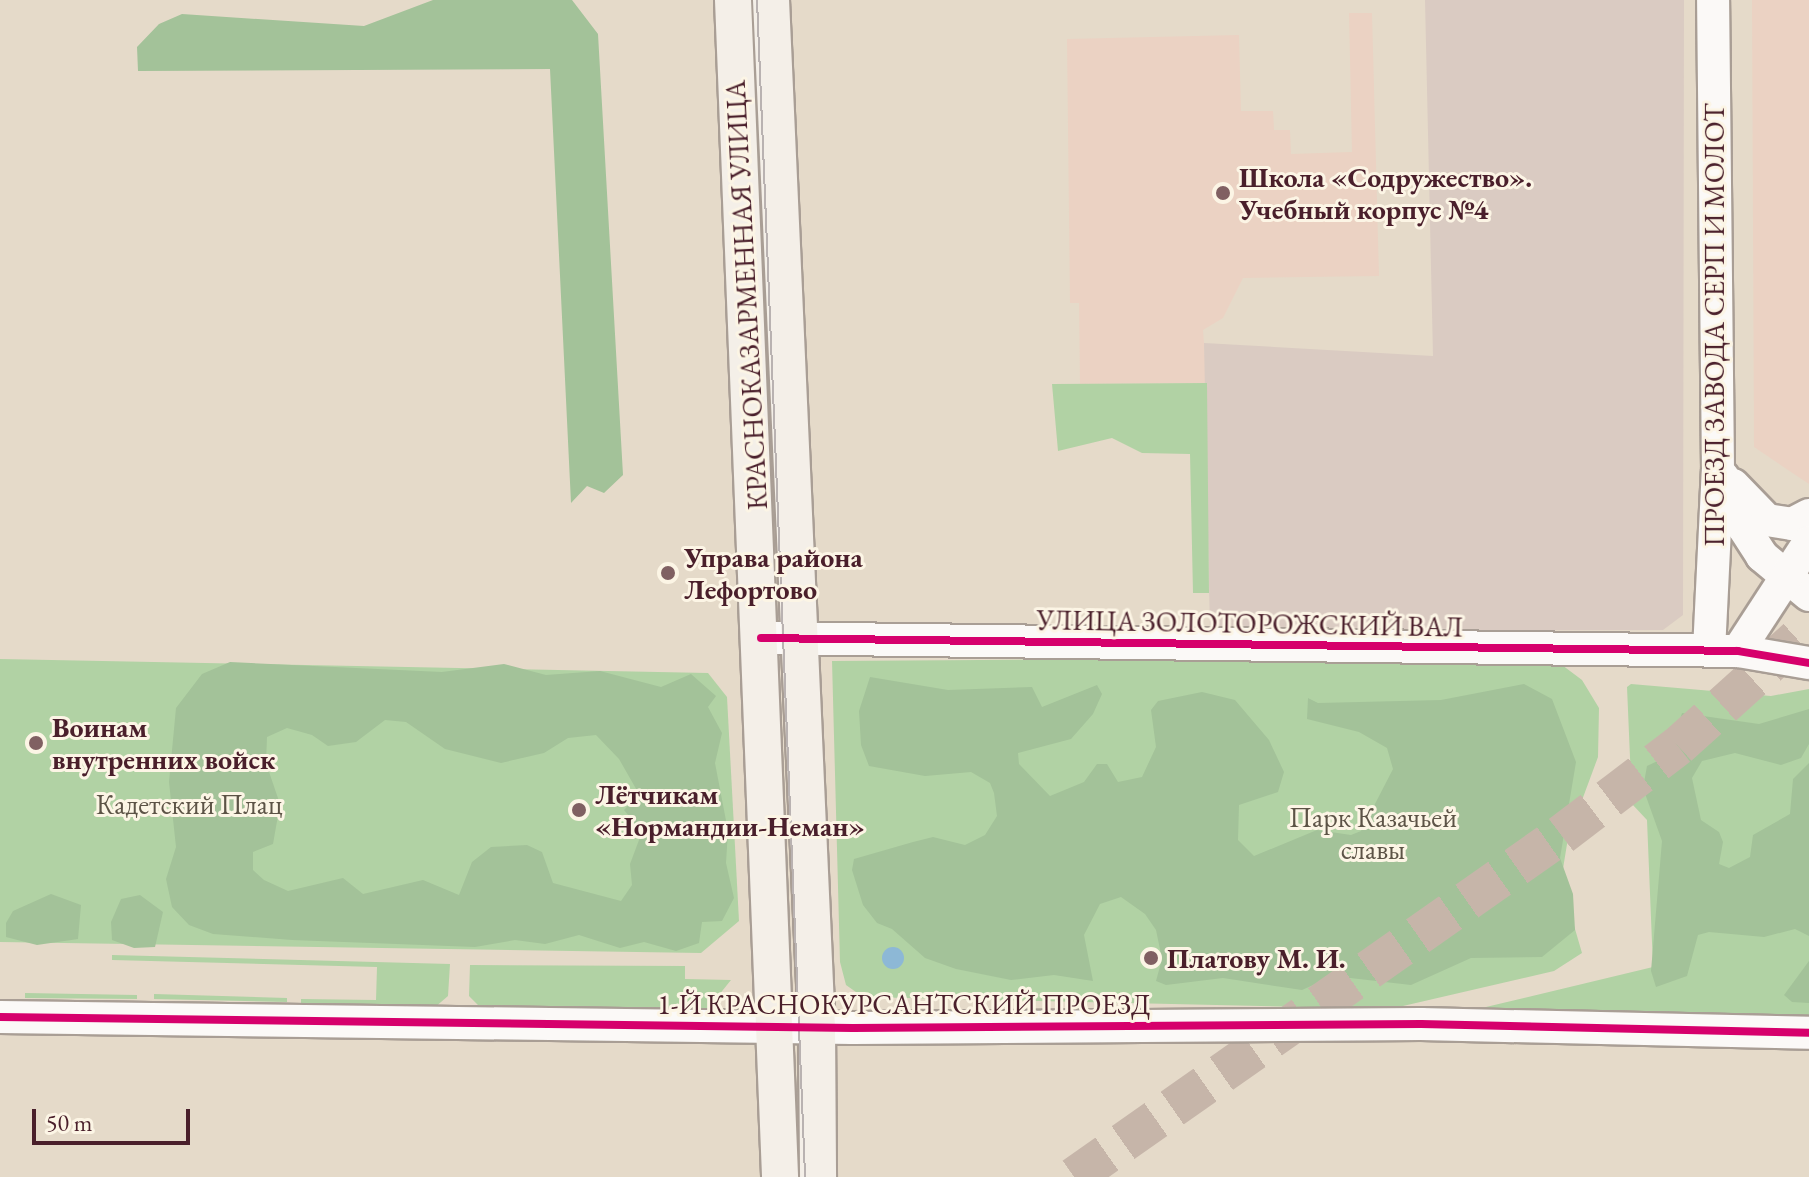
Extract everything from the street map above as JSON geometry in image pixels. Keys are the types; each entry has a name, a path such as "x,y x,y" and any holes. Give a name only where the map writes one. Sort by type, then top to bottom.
{"main road":[{"name":"КРАСНОКАЗАРМЕННАЯ УЛИЦА","path":"733,0 761,638 774,1027"},
{"name":"КРАСНОКАЗАРМЕННАЯ УЛИЦА","path":"771,0 817,1027"},
{"path":"774,1027 780,1177"},
{"path":"817,1027 818,1177"}],"street":[{"name":"ПРОЕЗД ЗАВОДА СЕРП И МОЛОТ","path":"1713,0 1723,651"},
{"path":"1718,463 1741,496 1767,520 1792,524 1809,515"},
{"path":"1718,463 1744,528 1762,556 1797,585"},
{"path":"1723,651 1797,585 1809,542"},
{"name":"УЛИЦА ЗОЛОТОРОЖСКИЙ ВАЛ","path":"761,638 1723,651 1809,663"},
{"name":"1-Й КРАСНОКУРСАНТСКИЙ ПРОЕЗД","path":"0,1017 774,1027 1421,1024 1809,1033"}],"shaded area":[{"path":"1425,0 1684,0 1683,615 1663,630 1210,631 1204,343 1433,356"},
{"path":"1752,0 1809,0 1809,484 1754,447"},
{"name":"Школа «Содружество». Учебный корпус №4","path":"1349,13 1372,13 1379,276 1243,278 1223,318 1203,330 1207,383 1080,384 1079,303 1070,303 1067,39 1239,35 1241,111 1273,111 1274,130 1290,130 1291,154 1352,152"}],"green space":[{"path":"433,0 572,0 598,34 623,475 604,493 587,486 571,503 550,69 138,71 137,47 159,24 182,14 364,26"},
{"path":"1207,383 1209,593 1193,593 1190,454 1142,453 1112,438 1058,451 1052,384"},
{"name":"Парк Казачьей славы","path":"1535,656 1562,665 1582,680 1599,708 1598,757 1568,838 1561,881 1582,953 1554,971 1390,1009 863,997 846,985 840,962 832,661"},
{"name":"Кадетский Плац","path":"0,659 708,673 727,697 739,921 701,953 0,942"},
{"path":"230,662 442,672 504,664 546,675 600,671 661,687 691,674 716,696 708,707 722,733 715,763 728,831 726,863 734,898 722,921 702,922 699,943 676,951 644,942 620,948 579,935 545,944 515,940 475,947 213,934 189,925 172,907 166,879 176,847 169,782 176,708 202,674","holes":["385,720 406,722 445,749 501,763 544,753 568,738 596,735 619,759 639,794 624,810 642,832 630,864 632,885 621,901 553,883 542,852 527,845 491,847 472,862 459,895 423,880 363,894 343,878 288,891 264,880 253,870 253,852 273,844 280,804 266,763 267,737 287,728 312,735 328,746 356,742"]},
{"name":"Парк Казачьей славы","path":"870,677 948,690 1032,687 1042,707 1097,685 1102,694 1093,714 1071,739 1018,753 1019,764 1050,796 1084,782 1097,764 1107,764 1118,782 1142,777 1156,747 1151,710 1158,701 1202,692 1235,700 1269,740 1284,772 1278,792 1239,805 1238,840 1254,856 1317,830 1351,835 1361,831 1393,769 1387,748 1359,732 1307,719 1308,698 1318,703 1441,700 1524,684 1552,699 1576,762 1560,858 1573,894 1575,930 1542,957 1471,958 1411,985 1333,976 1302,990 1223,978 1166,985 1156,981 1162,959 1156,930 1145,914 1121,897 1100,904 1084,935 1093,981 1054,975 1011,980 956,969 925,958 892,929 877,923 863,905 852,870 854,859 933,837 965,845 985,835 997,816 994,793 990,783 971,772 925,776 869,766 861,745 859,711"},
{"path":"1631,684 1771,696 1809,689 1809,1020 1479,1013 1486,1007 1653,967 1647,820 1632,804 1627,687"},
{"path":"1809,709 1809,744 1801,758 1781,765 1735,753 1702,761 1692,778 1701,820 1719,832 1723,842 1719,864 1729,868 1750,857 1753,835 1790,814 1793,779 1809,763 1809,936 1795,929 1764,937 1709,932 1698,935 1687,976 1656,987 1651,971 1662,841 1643,788 1647,766 1668,756 1682,713 1759,724"},
{"path":"51,894 81,905 78,939 37,945 6,937 6,923 13,911"},
{"path":"140,895 163,912 155,947 134,948 112,940 111,922 121,899"},
{"path":"112,955 450,964 448,996 434,1008 301,1004 301,999 376,1000 377,967 112,960"},
{"path":"1809,961 1809,1003 1792,1002 1784,995"},
{"path":"470,965 685,966 685,979 731,980 706,1011 479,1006 469,996"},
{"path":"25,993 137,995 137,999 25,998"},
{"path":"154,994 287,998 287,1002 154,999"}],"water":[{"path":"893,947 901,950 904,958 901,966 893,969 885,966 882,958 885,950"}],"tunnel":[{"path":"1074,1177 1561,835 1678,746 1809,628"}],"tram line":[{"path":"757,0 805,1177"}],"cycle path":[{"path":"761,638 1738,651 1809,663"},
{"path":"0,1017 853,1028 1421,1024 1809,1033"}],"place":[{"name":"Школа «Содружество». Учебный корпус №4","path":"1223,193"},
{"name":"Управа района Лефортово","path":"668,573"},
{"name":"Воинам внутренних войск","path":"36,743"},
{"name":"Лётчикам «Нормандии-Неман»","path":"579,810"},
{"name":"Платову М. И.","path":"1151,958"}]}
